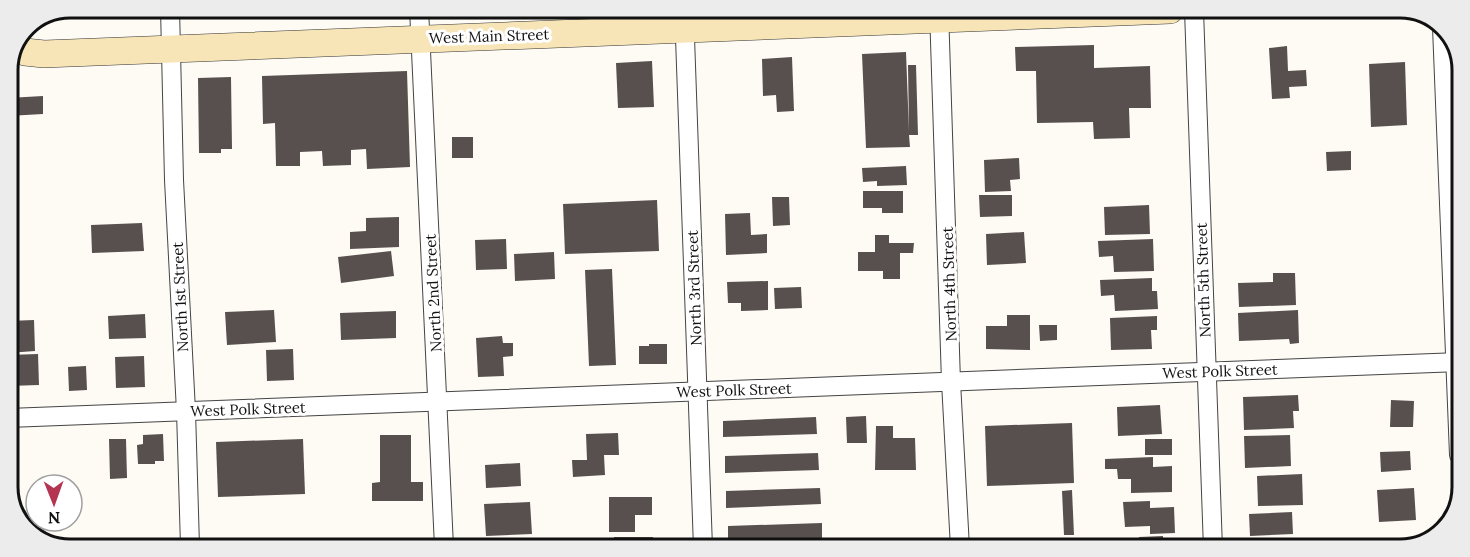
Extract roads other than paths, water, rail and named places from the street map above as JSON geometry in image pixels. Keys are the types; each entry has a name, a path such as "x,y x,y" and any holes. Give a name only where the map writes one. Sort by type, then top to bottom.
{"main road":[{"name":"West Main Street","path":"21,53 420,39 684,19 735,18"}],"street":[{"name":"North 1st Street","path":"170,18 174,180 186,411 190,539"},
{"name":"North 2nd Street","path":"419,18 444,539"},
{"name":"North 4th Street","path":"939,18 951,382 960,539"},
{"name":"North 5th Street","path":"1194,18 1213,539"},
{"name":"North 3rd Street","path":"684,19 703,539"},
{"path":"1443,40 1452,236"},
{"name":"West Polk Street","path":"18,418 1452,362"}]}
